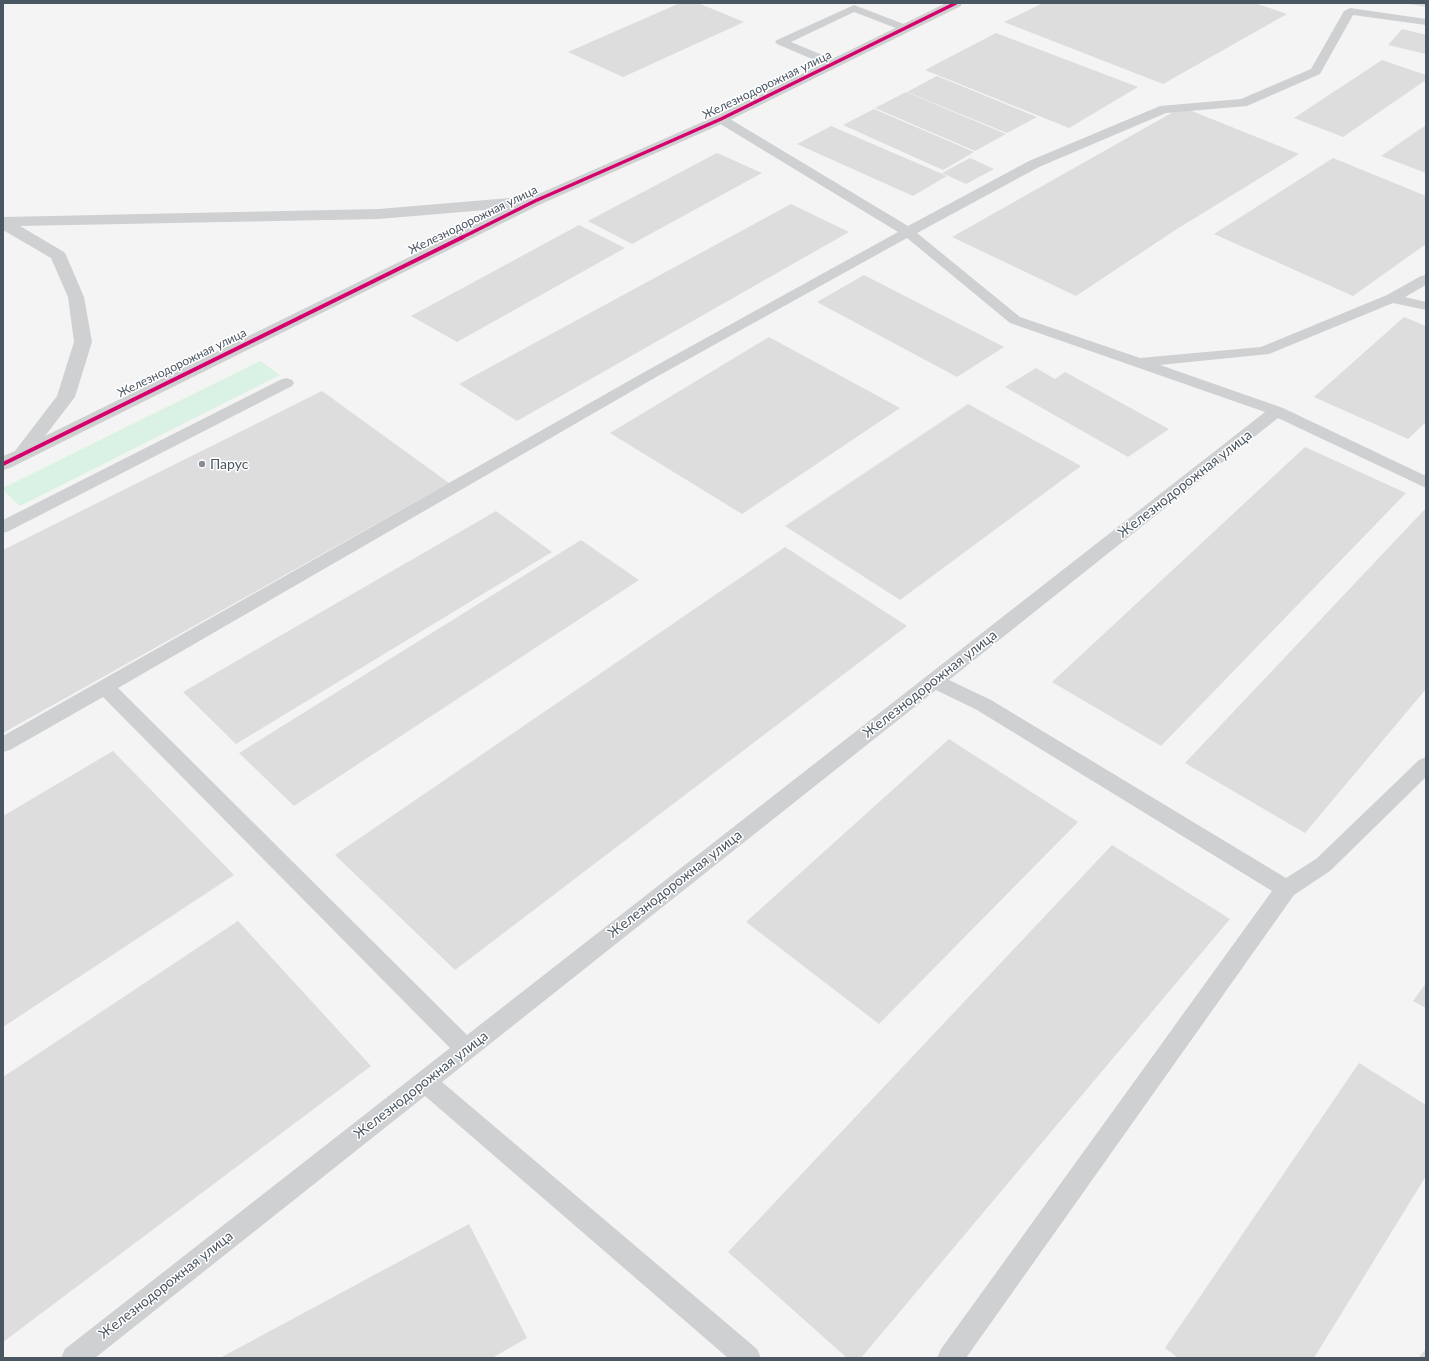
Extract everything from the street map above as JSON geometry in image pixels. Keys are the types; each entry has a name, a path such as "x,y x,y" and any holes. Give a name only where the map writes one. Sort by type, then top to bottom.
{"street":[{"name":"Железнодорожная улица","path":"3,464 535,200 721,120 956,3"},
{"path":"3,222 379,214 535,200"},
{"path":"3,222 58,255 76,297 83,342 66,397 21,454"}],"lane":[{"path":"833,64 781,42 854,8 905,28"},
{"path":"3,745 653,373 1034,164 1164,109 1243,103 1316,71 1350,11 1426,22"},
{"name":"Железнодорожная улица","path":"721,120 908,232 1015,320 1277,411 1426,483"},
{"path":"1135,362 1264,351 1392,298 1426,279"},
{"path":"1392,298 1426,306"},
{"path":"5,524 286,383"},
{"name":"Железнодорожная улица","path":"74,1358 1277,411"},
{"path":"934,681 984,705 1286,888"},
{"path":"105,687 466,1049"},
{"path":"950,1358 1286,888 1322,865 1426,765"},
{"path":"425,1082 748,1358"}],"green space":[{"path":"260,361 280,375 20,506 3,490 3,488"}],"building":[{"path":"680,3 698,3 744,22 623,77 568,52"},
{"path":"1043,3 1255,3 1287,14 1163,84 1004,22"},
{"path":"1426,3 1426,7 1410,4"},
{"path":"1402,29 1426,35 1426,54 1388,45"},
{"path":"996,33 1138,87 1069,128 925,70"},
{"path":"1382,60 1426,75 1426,80 1343,137 1294,118"},
{"path":"937,76 1037,117 1007,133 907,92"},
{"path":"906,92 1006,134 975,151 875,108"},
{"path":"1182,107 1299,154 1177,229 1076,296 952,237"},
{"path":"874,109 974,152 943,170 843,125"},
{"path":"1426,125 1426,173 1381,156"},
{"path":"831,126 947,176 913,196 797,144"},
{"path":"717,153 762,173 632,244 588,221"},
{"path":"970,158 994,169 966,184 942,173"},
{"path":"1333,158 1426,196 1426,244 1353,296 1214,234"},
{"path":"791,204 849,232 517,421 459,384"},
{"path":"579,225 625,248 457,342 411,316"},
{"path":"864,275 1004,347 957,377 817,302"},
{"path":"1404,317 1426,326 1426,422 1408,439 1314,397"},
{"path":"769,337 900,408 742,514 610,433"},
{"path":"1036,368 1055,379 1065,372 1169,429 1128,457 1005,387"},
{"path":"322,391 449,483 3,733 3,550"},
{"path":"968,404 1081,466 900,600 785,526"},
{"path":"1305,447 1406,493 1161,746 1052,682"},
{"path":"1426,508 1426,689 1305,833 1185,763"},
{"path":"496,511 552,552 236,744 183,692"},
{"path":"581,540 639,580 294,806 239,753"},
{"path":"785,547 907,626 455,970 335,855"},
{"path":"949,739 1078,822 879,1024 746,922"},
{"path":"113,751 234,875 3,1027 3,816"},
{"path":"1112,845 1230,919 861,1358 847,1358 728,1252"},
{"path":"238,921 371,1066 3,1342 3,1077"},
{"path":"1426,983 1426,1008 1413,1001"},
{"path":"1359,1063 1426,1105 1426,1176 1314,1358 1178,1358 1165,1348"},
{"path":"469,1224 527,1338 492,1358 220,1358"},
{"path":"1426,1349 1426,1358 1418,1358"}],"cycle path":[{"path":"3,464 535,201 721,119 956,3"}],"place":[{"name":"Парус","path":"202,464"}]}
